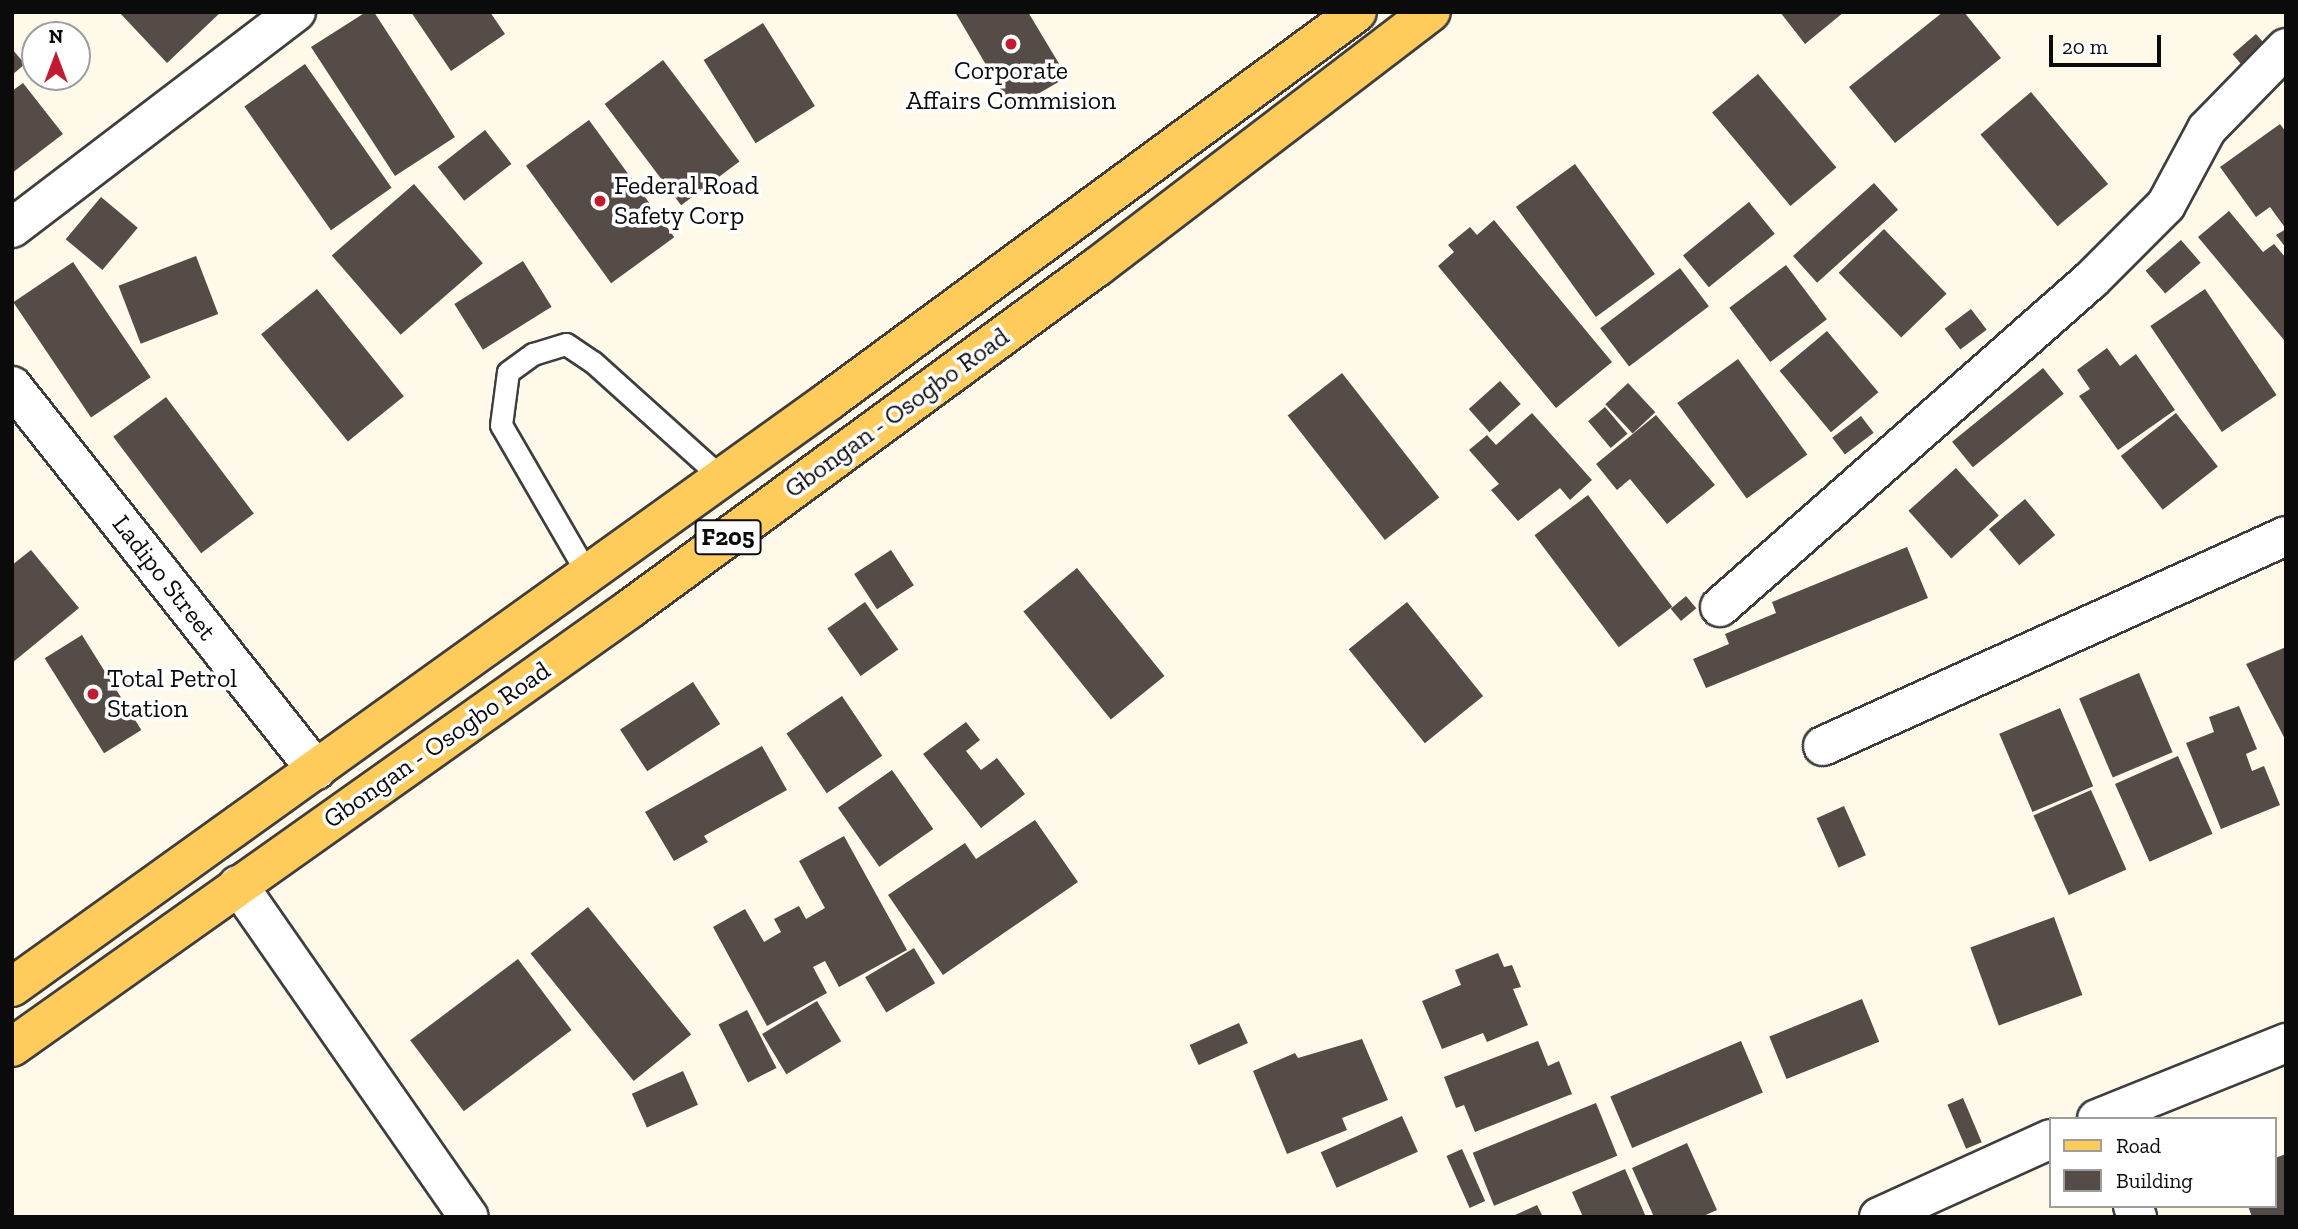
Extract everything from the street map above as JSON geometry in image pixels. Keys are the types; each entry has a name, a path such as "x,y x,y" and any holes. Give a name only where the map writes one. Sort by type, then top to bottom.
{"main road":[{"name":"Gbongan - Osogbo Road","path":"12,987 722,478 1357,12"},
{"name":"Gbongan - Osogbo Road","path":"12,1047 687,567 1432,12"}],"street":[{"path":"12,228 296,12"},
{"path":"1720,607 2091,281 2166,205 2207,129 2286,48"},
{"name":"Ladipo Street","path":"12,386 316,770"},
{"path":"1823,746 2286,536"},
{"path":"239,886 470,1217"},
{"path":"2102,1117 2286,1043"},
{"path":"1879,1217 2050,1139"}],"lane":[{"path":"588,575 501,425 508,372 533,354 566,344 593,362 722,478"}],"building":[{"path":"119,12 221,12 167,63"},
{"path":"366,12 374,12 455,137 395,176 311,47"},
{"path":"411,12 490,12 505,34 451,71"},
{"name":"Corporate Affairs Commision","path":"955,12 1028,12 1067,77 1012,109"},
{"path":"1780,12 1844,12 1805,44"},
{"path":"1943,12 1964,12 2001,58 1895,143 1849,87"},
{"path":"763,23 815,106 756,143 704,60"},
{"path":"2256,34 2270,50 2246,70 2233,54"},
{"path":"12,49 21,59 21,67 12,75"},
{"path":"663,60 739,161 681,205 605,104"},
{"path":"305,64 392,188 331,230 244,106"},
{"path":"1758,74 1836,167 1790,206 1712,113"},
{"path":"21,84 21,91 29,91 63,134 12,173 12,91"},
{"path":"2031,92 2108,184 2058,226 1980,134"},
{"name":"Federal Road Safety Corp","path":"589,120 674,237 611,283 526,166"},
{"path":"2280,124 2286,132 2286,229 2270,207 2256,217 2220,167"},
{"path":"485,130 511,164 464,201 438,167"},
{"path":"1575,164 1655,274 1596,317 1516,207"},
{"path":"1874,183 1898,210 1817,283 1793,256"},
{"path":"414,184 483,263 401,335 332,256"},
{"path":"101,197 138,228 102,270 66,239"},
{"path":"1749,202 1775,234 1709,287 1683,255"},
{"path":"2229,211 2263,252 2274,244 2286,258 2284,340 2198,237"},
{"path":"1494,220 1612,362 1556,408 1438,266 1454,252 1448,245 1470,227 1477,235"},
{"path":"1884,229 1947,294 1901,338 1839,273"},
{"path":"2286,229 2286,248 2276,235"},
{"path":"2181,240 2201,263 2165,293 2146,271"},
{"path":"196,256 218,314 141,344 119,286"},
{"path":"523,261 552,307 483,350 454,304"},
{"path":"73,262 151,377 91,417 13,302"},
{"path":"1786,265 1827,319 1770,362 1729,308"},
{"path":"1680,268 1709,306 1629,367 1600,328"},
{"path":"317,289 404,396 348,442 261,334"},
{"path":"2205,289 2277,395 2222,432 2150,326"},
{"path":"1971,309 1987,330 1960,350 1945,329"},
{"path":"1827,331 1878,392 1831,432 1780,371"},
{"path":"2107,348 2120,366 2136,354 2175,410 2118,450 2079,396 2090,389 2077,370"},
{"path":"1738,359 1807,454 1747,499 1677,403"},
{"path":"2043,368 2064,394 1973,467 1952,442"},
{"path":"1342,373 1439,498 1385,540 1288,415"},
{"path":"1500,381 1521,404 1490,432 1469,409"},
{"path":"1628,383 1655,412 1633,433 1605,404"},
{"path":"166,397 254,514 201,553 113,437"},
{"path":"1605,407 1627,434 1611,448 1588,421"},
{"path":"1532,413 1592,480 1570,500 1560,488 1518,521 1491,490 1499,484 1469,450 1487,435 1496,445"},
{"path":"2176,413 2218,467 2163,510 2121,456"},
{"path":"1656,415 1715,485 1667,524 1630,479 1617,490 1596,464"},
{"path":"1861,416 1874,433 1845,454 1832,438"},
{"path":"1956,468 1999,516 1951,558 1908,511"},
{"path":"1588,495 1672,607 1619,647 1534,535"},
{"path":"2025,499 2055,535 2019,565 1989,529"},
{"path":"1907,547 1928,598 1706,688 1693,659 1729,644 1725,634 1776,613 1772,602"},
{"path":"31,550 79,608 12,663 12,565"},
{"path":"891,550 914,585 877,609 854,574"},
{"path":"1077,568 1164,676 1111,719 1023,611"},
{"path":"1686,596 1696,608 1681,621 1671,609"},
{"path":"865,602 898,650 861,676 827,628"},
{"path":"1407,602 1483,696 1425,743 1349,649"},
{"name":"Total Petrol Station","path":"82,635 141,730 104,753 45,658"},
{"path":"2286,647 2286,741 2246,664"},
{"path":"2139,673 2173,752 2113,778 2079,698"},
{"path":"693,682 720,724 647,771 620,729"},
{"path":"842,696 882,756 827,793 786,733"},
{"path":"2239,706 2257,749 2246,754 2252,771 2264,766 2280,805 2221,829 2186,743 2214,732 2209,717"},
{"path":"2060,708 2093,786 2032,812 1999,734"},
{"path":"966,722 980,740 966,751 981,770 997,758 1025,794 981,828 923,754"},
{"path":"762,746 787,790 704,836 708,842 674,861 645,812"},
{"path":"2178,756 2213,834 2150,862 2115,784"},
{"path":"892,770 933,829 879,867 838,808"},
{"path":"2091,790 2126,869 2069,895 2033,816"},
{"path":"1844,806 1866,855 1839,868 1817,818"},
{"path":"1035,820 1078,882 943,975 888,895 965,843 976,859"},
{"path":"844,836 907,950 839,987 825,961 813,967 827,993 767,1026 713,927 745,909 764,942 781,932 774,919 799,906 806,919 825,908 799,861"},
{"path":"588,907 691,1034 634,1081 530,954"},
{"path":"2054,917 2082,995 1999,1025 1970,947"},
{"path":"914,948 935,983 886,1013 865,977"},
{"path":"1498,953 1504,967 1512,965 1521,987 1513,989 1528,1025 1487,1042 1483,1033 1442,1049 1422,1001 1461,985 1455,970"},
{"path":"518,959 572,1030 464,1111 410,1040"},
{"path":"1862,999 1879,1042 1787,1079 1769,1036"},
{"path":"817,1001 841,1041 786,1074 762,1034"},
{"path":"747,1010 777,1068 748,1082 718,1025"},
{"path":"1239,1023 1248,1043 1199,1065 1190,1045"},
{"path":"1362,1039 1388,1100 1342,1118 1347,1130 1287,1154 1253,1071 1295,1053 1298,1058"},
{"path":"1538,1041 1548,1066 1559,1061 1572,1094 1475,1132 1464,1105 1456,1108 1444,1077"},
{"path":"1741,1041 1763,1093 1632,1148 1610,1096"},
{"path":"683,1071 698,1105 647,1128 632,1094"},
{"path":"1963,1098 1982,1142 1966,1149 1947,1105"},
{"path":"1596,1103 1617,1156 1494,1206 1473,1153"},
{"path":"1402,1116 1418,1152 1337,1188 1321,1152"},
{"path":"1687,1143 1717,1210 1701,1217 1654,1217 1632,1168"},
{"path":"1462,1149 1485,1201 1470,1208 1446,1156"},
{"path":"2286,1154 2286,1217 2252,1217 2249,1208 2277,1208 2277,1157"},
{"path":"1625,1169 1646,1217 1583,1217 1572,1192"},
{"path":"1537,1205 1543,1217 1511,1217"}],"place":[{"name":"Corporate Affairs Commision","path":"1011,44"},
{"name":"Federal Road Safety Corp","path":"600,201"},
{"name":"Total Petrol Station","path":"93,694"}]}
